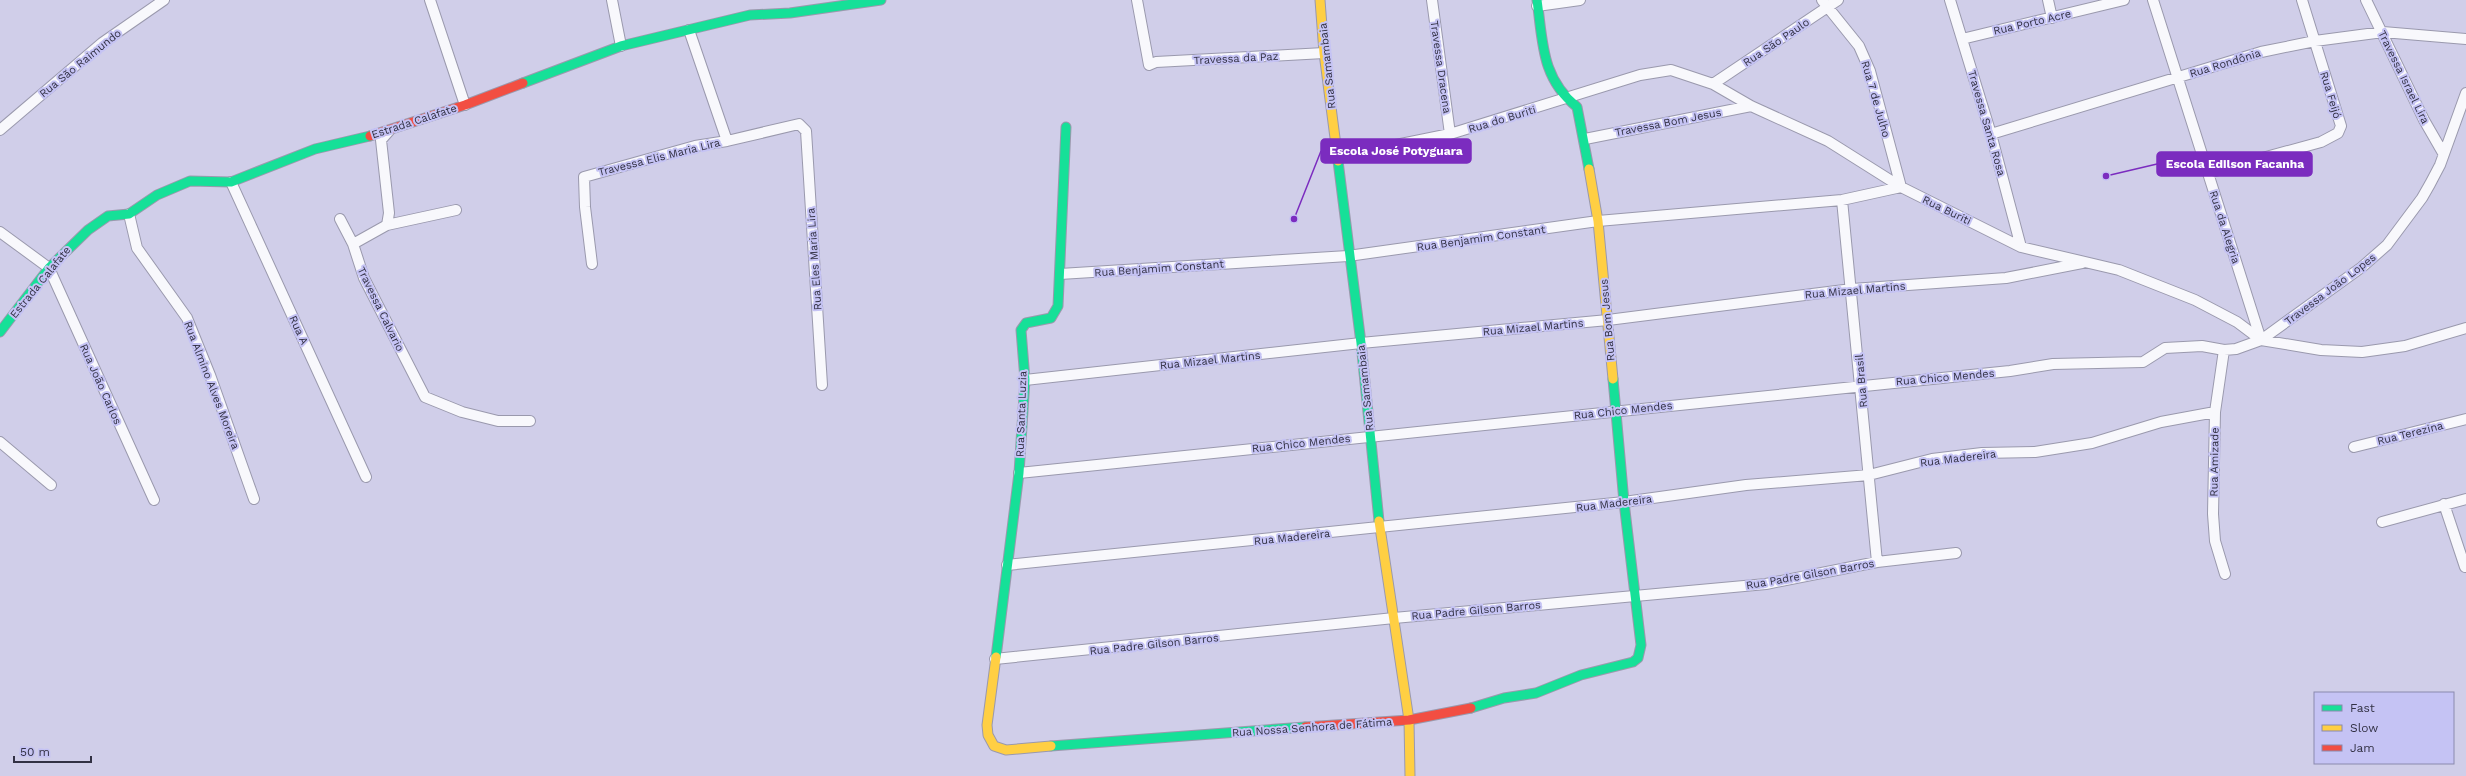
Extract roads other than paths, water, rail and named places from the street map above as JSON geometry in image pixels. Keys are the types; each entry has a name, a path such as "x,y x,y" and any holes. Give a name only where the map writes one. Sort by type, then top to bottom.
{"street":[{"name":"Rua São Raimundo","path":"0,130 102,43 164,0"},
{"path":"430,0 465,105"},
{"path":"612,0 621,46"},
{"name":"Estrada Calafate","path":"0,332 49,268 73,242 108,216 129,214 157,195 190,181 231,182 315,150 389,131 465,105 621,46 750,15 790,14 866,1 881,0"},
{"name":"Travessa da Paz","path":"1137,0 1149,65 1156,62 1324,53"},
{"name":"Rua Samambaia","path":"1320,0 1324,53 1338,157 1348,256 1361,343 1380,528 1409,720 1410,776"},
{"name":"Travessa Dracena","path":"1432,0 1450,134"},
{"path":"1537,3 1580,0"},
{"name":"Rua São Paulo","path":"1713,84 1825,4 1838,0"},
{"name":"Travessa Santa Rosa","path":"1950,0 1991,134 2021,247"},
{"path":"2048,0 2052,18"},
{"name":"Rua Porto Acre","path":"1962,39 2124,0"},
{"name":"Rua da Alegria","path":"2153,0 2261,340"},
{"name":"Rua Feijó","path":"2208,173 2321,142 2338,133 2341,126 2302,0"},
{"name":"Travessa Israel Lira","path":"2366,0 2383,32 2424,120 2443,153"},
{"name":"Rua Bom Jesus","path":"1537,3 1545,60 1550,76 1567,99 1578,107 1585,138 1598,221 1624,502 1641,652"},
{"name":"Rua 7 de Julho","path":"1825,4 1859,46 1870,71 1901,187"},
{"name":"Travessa Elis Maria Lira","path":"689,30 727,141"},
{"name":"Rua Rondônia","path":"1991,134 2261,52 2315,41 2383,32 2466,40"},
{"name":"Rua Buriti","path":"1640,75 1671,70 1713,84 1751,106 1828,140 1901,187 2021,247 2119,270 2195,300 2236,322 2261,340"},
{"name":"Rua do Buriti","path":"1338,157 1450,134 1567,99 1640,75"},
{"name":"Travessa João Lopes","path":"2224,350 2236,348 2261,340 2362,267 2387,245 2422,198 2443,153 2466,93"},
{"name":"Travessa Bom Jesus","path":"1585,138 1751,106"},
{"name":"Travessa Elis Maria Lira","path":"592,264 585,207 584,177 695,146 727,141 799,124 806,133"},
{"name":"Rua Santa Luzia","path":"988,725 1019,473 1024,380 1021,330 1026,323 1051,318 1055,315 1058,306 1066,127"},
{"path":"387,225 389,213 381,140 389,131"},
{"name":"Rua Eles Maria Lira","path":"806,133 822,385"},
{"name":"Rua A","path":"231,182 366,477"},
{"name":"Rua Benjamim Constant","path":"1060,274 1348,256 1598,221 1842,200 1901,187"},
{"name":"Rua Brasil","path":"1842,200 1862,385 1877,562"},
{"path":"353,244 387,225 456,210"},
{"name":"Rua Almino Alves Moreira","path":"129,214 136,248 187,318 213,382 254,499"},
{"name":"Travessa Calvario","path":"340,219 353,244 364,278 425,398 462,412 498,421 530,421"},
{"path":"0,232 49,268"},
{"name":"Rua Mizael Martins","path":"1024,380 1361,343 1608,320 1852,289 2006,278 2088,262"},
{"name":"Rua João Carlos","path":"49,268 154,500"},
{"path":"2261,340 2321,350 2362,352 2404,346 2466,328"},
{"name":"Rua Chico Mendes","path":"1019,473 1862,385 2010,371 2053,364 2143,362 2165,348 2202,346 2224,350"},
{"name":"Rua Amizade","path":"2224,350 2215,412 2215,541 2225,574"},
{"name":"Rua Madereira","path":"1007,565 1380,528 1624,502 1746,486 1869,475 1932,459 1982,453 2036,452 2092,443 2161,422 2215,412"},
{"name":"Rua Terezina","path":"2354,447 2466,419"},
{"path":"0,442 51,485"},
{"path":"2382,522 2466,498"},
{"path":"2444,504 2465,567"},
{"name":"Rua Padre Gilson Barros","path":"995,659 1394,618 1766,584 1877,562 1956,552"},
{"name":"Rua Nossa Senhora de Fátima","path":"988,725 988,735 994,746 1006,750 1202,734 1409,720 1463,710 1504,698 1536,693 1581,675 1633,662 1641,652"}],"place":[{"name":"Escola Edilson Facanha","path":"2106,176"},
{"name":"Escola José Potyguara","path":"1294,219"}]}
